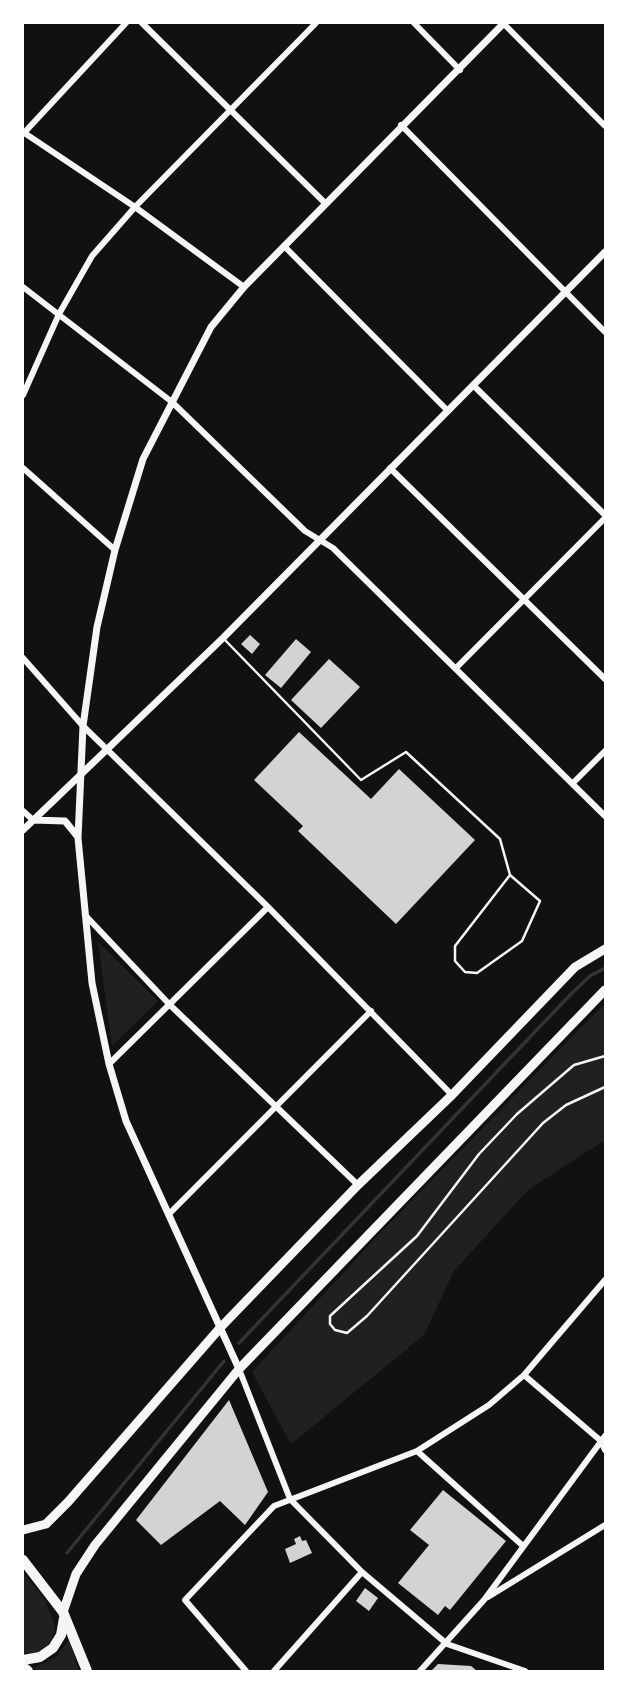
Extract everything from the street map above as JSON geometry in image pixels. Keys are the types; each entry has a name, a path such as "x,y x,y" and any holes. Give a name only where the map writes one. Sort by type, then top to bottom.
{"main road":[{"path":"23,1530 46,1524 220,1328 358,1185 452,1095 575,967 605,949"},
{"path":"23,1660 40,1657 53,1648 64,1628 63,1612 76,1574 95,1545 239,1369 605,990"},
{"path":"23,1560 63,1612 87,1671"},
{"path":"23,1667 28,1671"}],"street":[{"path":"126,23 23,133 135,207 244,287"},
{"path":"142,23 325,203"},
{"path":"23,395 59,314 92,256 135,207 316,23"},
{"path":"414,23 460,70"},
{"path":"525,1671 447,1644 362,1572 290,1499 239,1369 126,1121 109,1064 92,983 83,913 78,838 83,726 97,627 115,550 143,459 211,327 244,287 401,125 460,70 503,23 605,127"},
{"path":"401,125 605,332"},
{"path":"284,246 447,411"},
{"path":"23,830 223,638 605,252"},
{"path":"23,287 172,402 305,530 333,548 605,816"},
{"path":"456,668 605,516 473,385"},
{"path":"23,468 115,550"},
{"path":"390,468 605,679"},
{"path":"23,658 83,726 268,907 452,1095"},
{"path":"573,783 605,751"},
{"path":"23,811 33,820 65,821 78,838"},
{"path":"109,1064 268,907"},
{"path":"83,913 170,1005 358,1185"},
{"path":"169,1214 371,1011"},
{"path":"246,1671 185,1600 274,1506 417,1451 489,1405 524,1375 605,1280"},
{"path":"524,1375 603,1438 605,1450"},
{"path":"420,1671 484,1600 603,1438"},
{"path":"417,1451 522,1545"},
{"path":"484,1600 605,1525"},
{"path":"274,1671 362,1572"}],"lane":[{"path":"223,638 362,780 406,752 500,839 510,874 540,901 522,941 477,973 465,972 455,961 455,946 510,874"}],"path":[{"path":"605,1056 574,1065 517,1114 479,1154 417,1236 330,1316 330,1324 335,1330 347,1333 367,1316 543,1123 565,1105 605,1087"}],"shaded area":[{"path":"98,942 158,1001 112,1046"},
{"path":"605,1003 605,1140 528,1190 454,1271 424,1335 291,1444 252,1372 381,1232"},
{"path":"23,1572 45,1600 55,1626 51,1643 36,1653 23,1653"},
{"path":"69,1640 79,1671 38,1671 34,1668 56,1657"}],"building":[{"path":"250,635 260,644 252,654 241,644"},
{"path":"296,639 311,652 281,688 265,675"},
{"path":"329,659 360,687 321,728 291,700"},
{"path":"299,732 371,799 399,769 475,840 396,924 298,831 303,826 254,780"},
{"path":"229,1400 268,1492 245,1525 220,1501 161,1545 136,1520"},
{"path":"443,1490 506,1541 450,1610 445,1606 438,1615 398,1583 429,1545 410,1530"},
{"path":"300,1536 302,1541 306,1540 312,1553 290,1563 285,1549 296,1544 294,1539"},
{"path":"365,1588 378,1598 369,1611 356,1601"},
{"path":"438,1664 471,1666 477,1671 431,1671"}],"waterway":[{"path":"239,1343 570,995 590,976 605,968"},
{"path":"67,1553 224,1361"}]}
